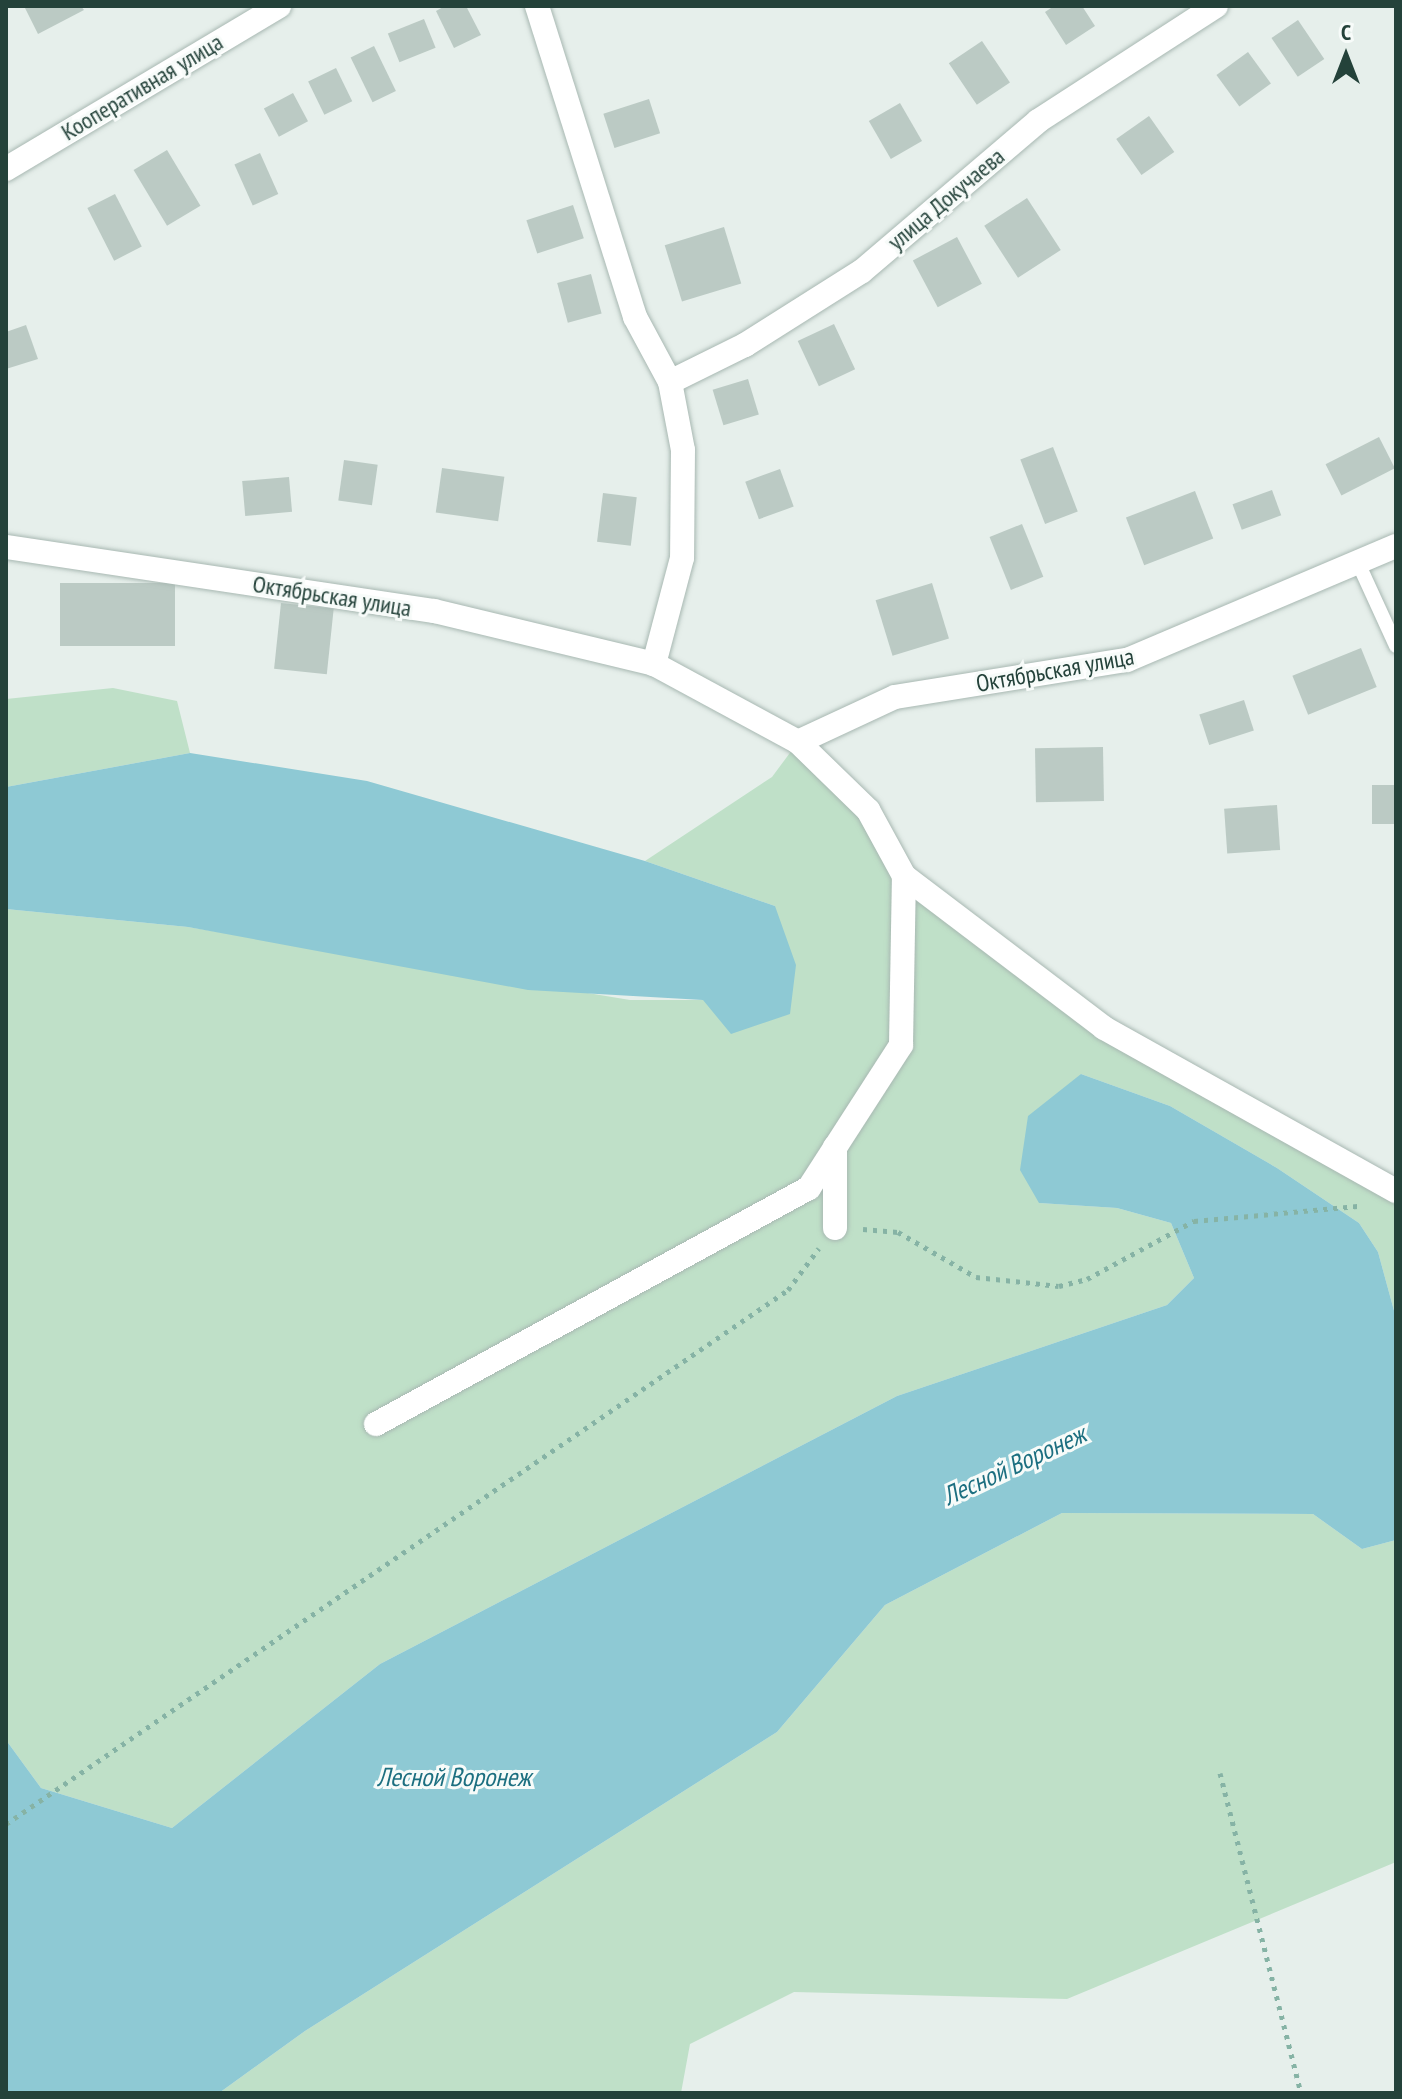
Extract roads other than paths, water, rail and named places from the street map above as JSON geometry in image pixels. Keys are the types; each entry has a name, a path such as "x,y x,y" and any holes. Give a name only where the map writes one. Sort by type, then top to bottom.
{"street":[{"name":"Кооперативная улица","path":"6,169 279,6"},
{"path":"537,6 635,317 670,382 683,450 682,558 654,664"},
{"name":"улица Докучаева","path":"670,382 745,345 862,271 1038,121 1216,6"},
{"name":"Октябрьская улица","path":"798,742 895,697 1127,660 1359,565 1396,546"},
{"name":"Октябрьская улица","path":"6,547 434,611 654,664 798,742 868,810 904,876"},
{"path":"376,1424 809,1188 901,1045 904,876"},
{"path":"904,876 1104,1028 1396,1191"},
{"path":"835,1147 835,1228"}],"lane":[{"path":"1359,565 1396,646"}],"water":[{"path":"190,753 367,781 645,861 775,906 796,965 790,1014 731,1034 703,1000 528,990 188,927 6,909 6,787"},
{"name":"Лесной Воронеж","path":"1081,1074 1170,1106 1277,1168 1359,1223 1378,1252 1396,1318 1396,1540 1362,1549 1313,1514 1062,1513 885,1605 777,1732 305,2031 219,2093 6,2093 6,1740 41,1788 172,1828 380,1664 897,1396 1167,1305 1194,1278 1171,1223 1117,1208 1039,1203 1020,1170 1028,1116"}]}
